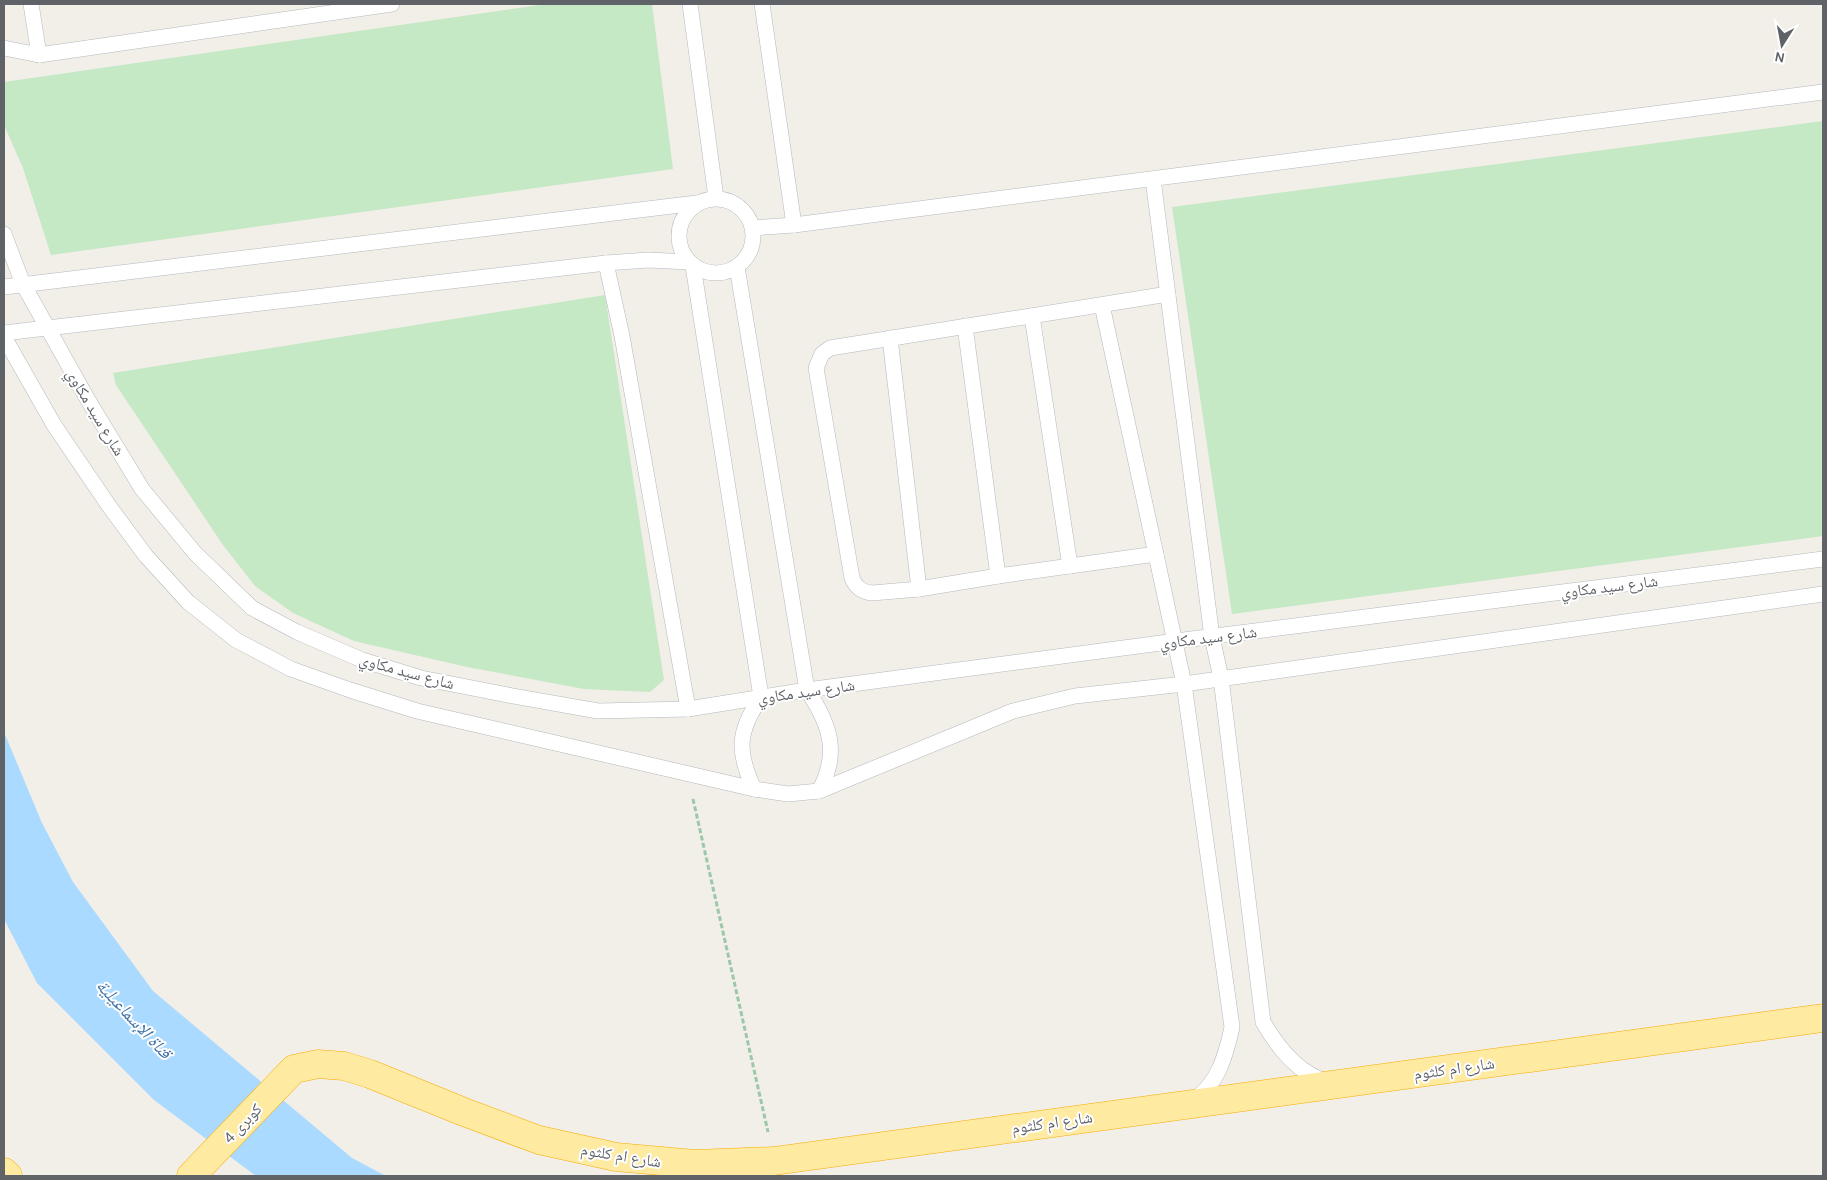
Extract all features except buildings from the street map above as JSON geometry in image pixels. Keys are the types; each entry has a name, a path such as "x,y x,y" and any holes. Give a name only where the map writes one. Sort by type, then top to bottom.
{"highway":[{"name":"شارع ام كلثوم","path":"294,1069 318,1064 344,1066 370,1074 539,1140 616,1157 695,1164 774,1161 1823,1018"},
{"name":"كوبرى 4","path":"191,1176 294,1069"},
{"path":"4,1172 8,1176"}],"lane":[{"path":"31,4 39,55"},
{"path":"4,48 39,55 392,4"},
{"path":"690,4 716,198"},
{"path":"762,4 794,225"},
{"path":"753,228 794,225 1823,92"},
{"path":"1153,179 1212,637 1221,678 1263,1022 1276,1044 1294,1063 1315,1078 1337,1084"},
{"path":"4,288 23,284 697,203 716,198 728,201 739,207 748,216 753,228 752,242 747,256 737,267 726,272 715,273 703,271 691,264 648,260 606,263 4,333"},
{"path":"697,203 685,215 678,231 680,248 691,264 762,697 750,714 743,734 742,754 747,774 754,789"},
{"name":"شارع سيد مكاوي","path":"4,234 23,284 88,400 142,489 195,553 252,608 297,632 362,660 422,678 598,711 688,709 808,690 1176,641 1823,558"},
{"path":"606,263 622,336 688,709"},
{"path":"737,267 808,690 821,710 829,732 831,755 826,778 819,791"},
{"path":"1156,554 919,589 865,592 854,584 852,578 817,375 817,362 822,354 830,348 1168,294"},
{"path":"1102,305 1184,684 1232,1027 1227,1051 1217,1073 1204,1094 1187,1104"},
{"path":"1032,316 1070,566"},
{"path":"965,326 998,576"},
{"name":"شارع سيد مكاوي","path":"4,337 54,425 108,506 146,556 188,602 236,640 291,669 417,711 754,789 788,794 819,791 1013,711 1075,696 1184,684 1823,594"},
{"path":"890,338 919,589"}],"path":[{"path":"687,774 774,1161"}],"green space":[{"path":"547,4 652,4 673,169 51,255 23,168 4,125 4,82"},
{"path":"1823,121 1823,536 1232,614 1172,207"},
{"path":"605,295 664,680 650,692 584,689 467,667 354,641 293,613 255,586 223,545 116,385 113,373"}],"water":[{"name":"قناة الإسماعيلية","path":"4,732 42,823 73,882 153,991 352,1158 386,1176 256,1176 154,1100 37,983 4,919"}]}
